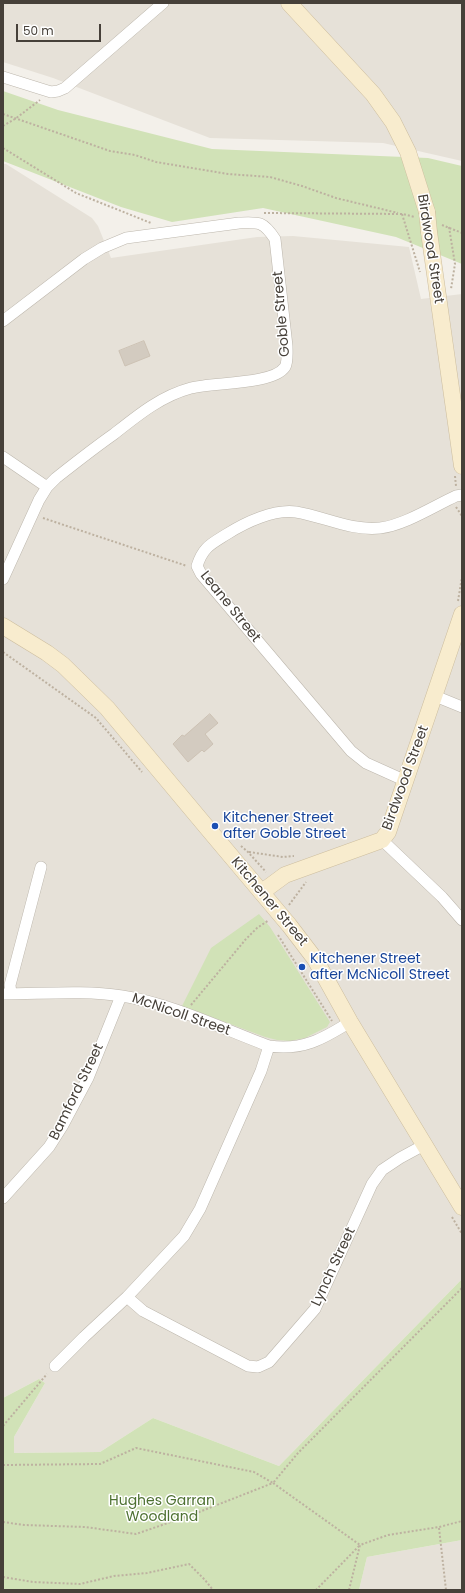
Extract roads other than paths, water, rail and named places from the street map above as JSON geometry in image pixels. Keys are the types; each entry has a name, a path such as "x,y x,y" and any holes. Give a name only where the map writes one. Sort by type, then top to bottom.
{"street":[{"path":"3,77 51,92 66,88 163,3"},
{"name":"Birdwood Street","path":"289,3 373,94 393,122 408,152 427,222 458,414 462,466"},
{"name":"Goble Street","path":"3,321 84,259 102,248 126,238 239,222 255,222 268,228 275,239 287,346 285,367 274,375 260,379 193,387 172,394 147,408 56,478 47,487 32,514 3,579"},
{"path":"3,458 47,487"},
{"name":"Leane Street","path":"406,781 366,763 351,751 197,566 203,552 213,542 234,529 275,513 295,512 359,528 381,528 404,521 456,496 462,495"},
{"name":"Birdwood Street","path":"262,892 285,875 382,840 388,832 462,614"},
{"name":"Kitchener Street","path":"3,626 47,653 63,665 107,708 208,830 262,892 315,959 350,1022 462,1207"},
{"path":"434,696 462,707"},
{"path":"382,840 442,897 462,920"},
{"path":"7,994 42,867"},
{"name":"McNicoll Street","path":"7,994 98,994 143,1000 186,1014 269,1046 281,1048 300,1046 324,1037 350,1022"},
{"name":"Bamford Street","path":"3,1198 49,1147 56,1136 88,1078 121,996"},
{"path":"55,1366 127,1297 184,1236 200,1209 261,1071 269,1046"},
{"name":"Lynch Street","path":"127,1297 143,1310 248,1366 258,1367 269,1362 315,1309 372,1184 382,1170 424,1145"}],"place":[{"name":"Kitchener Street after Goble Street","path":"215,826"},
{"name":"Kitchener Street after McNicoll Street","path":"302,967"}],"park label":[{"name":"Hughes Garran Woodland","path":"162,1510"}]}
